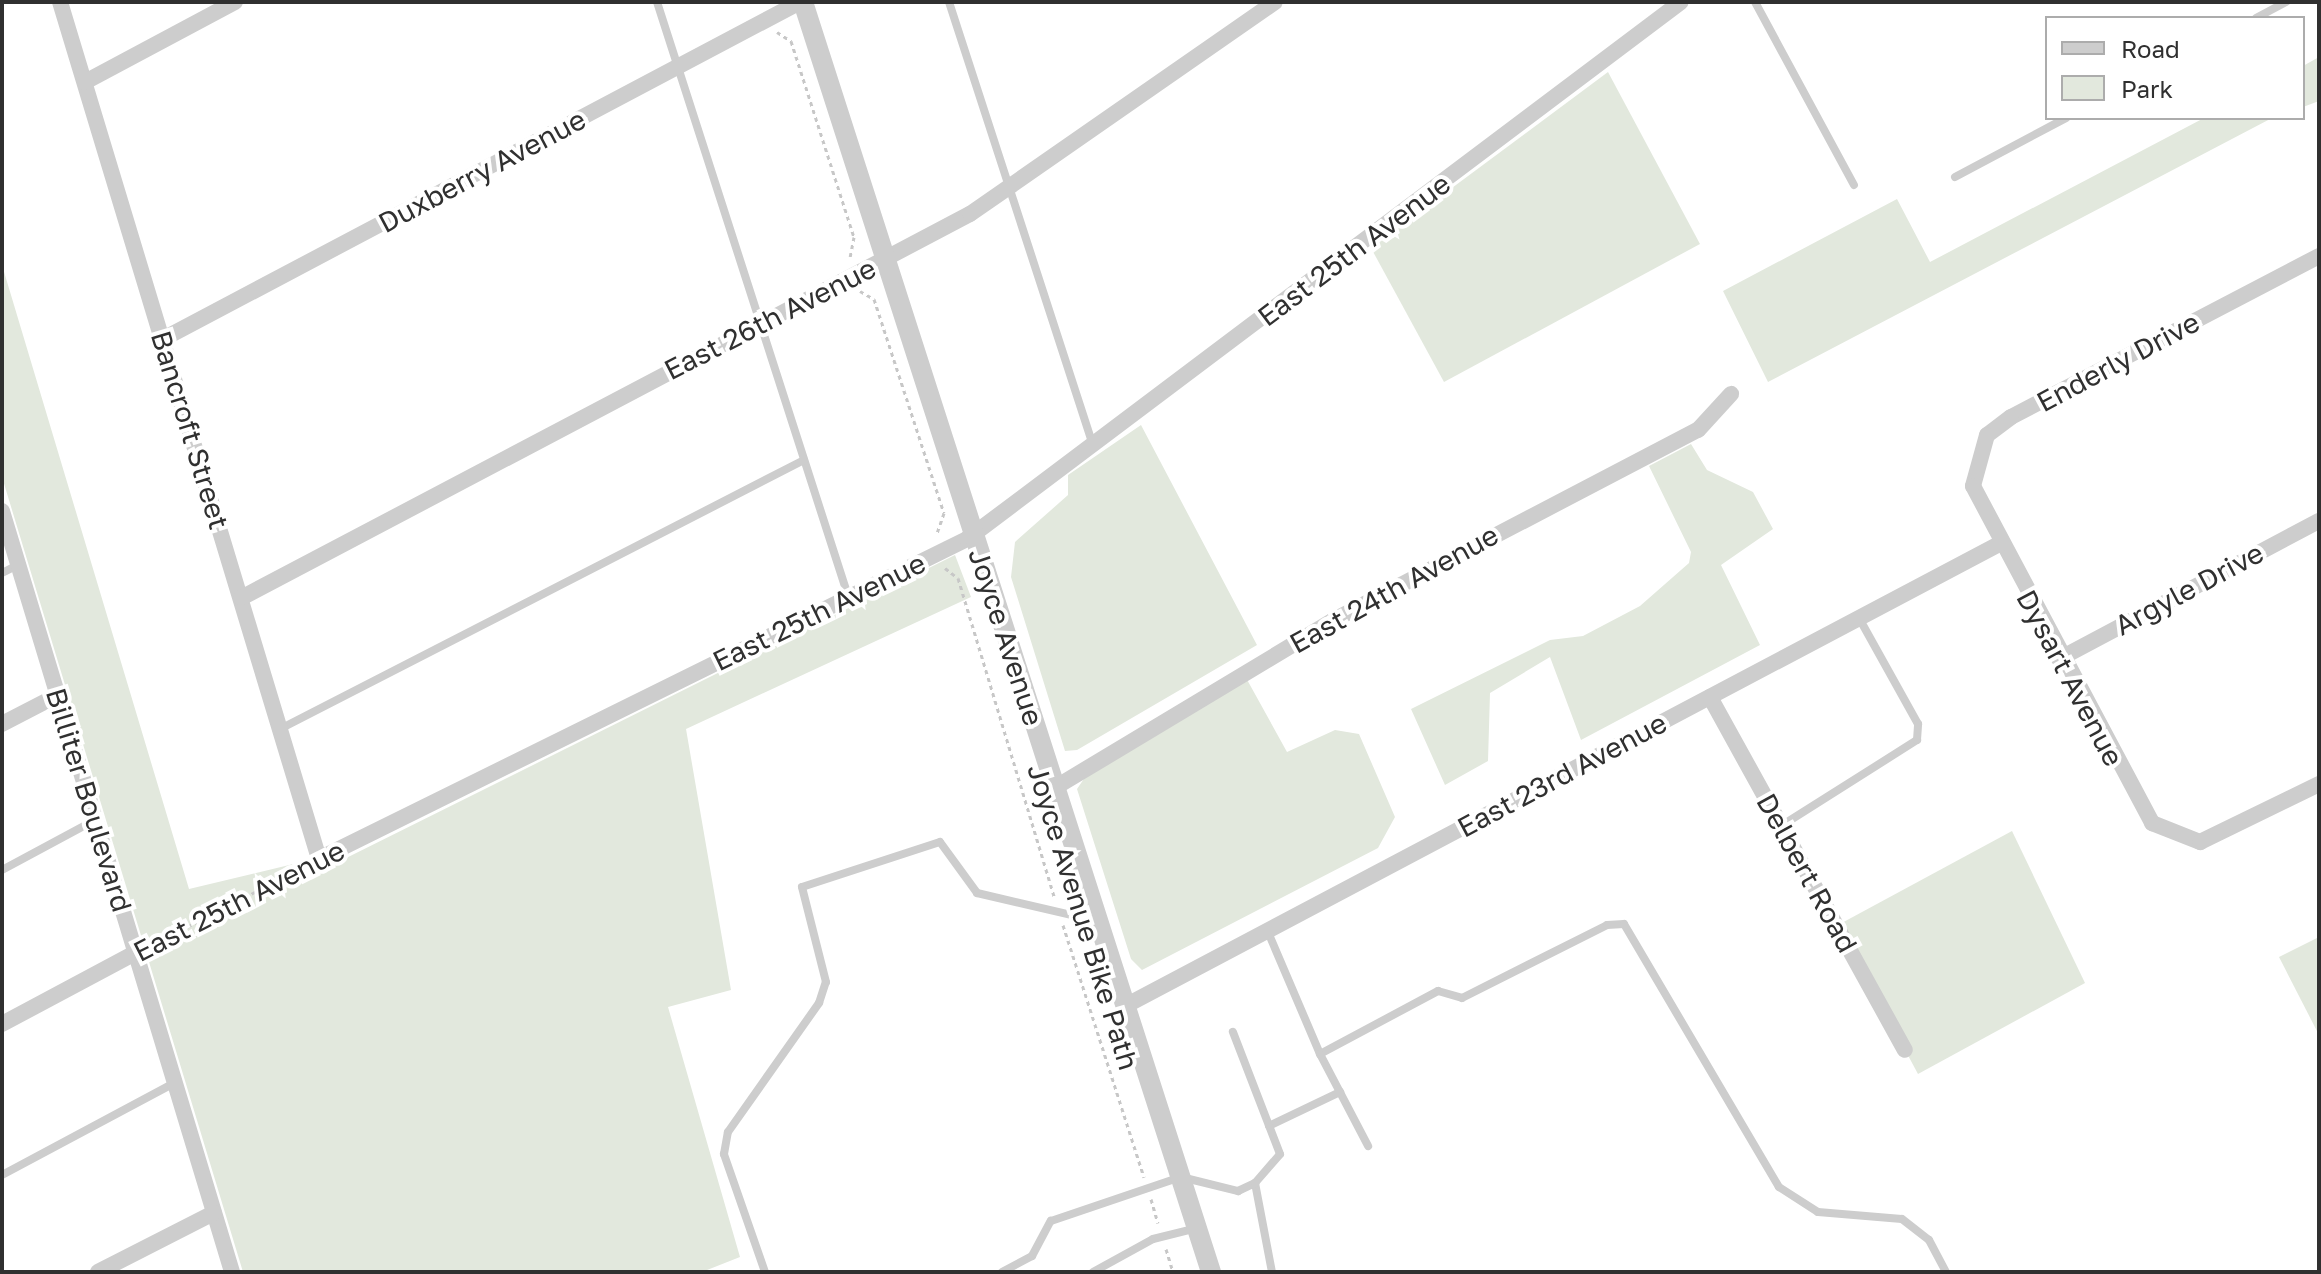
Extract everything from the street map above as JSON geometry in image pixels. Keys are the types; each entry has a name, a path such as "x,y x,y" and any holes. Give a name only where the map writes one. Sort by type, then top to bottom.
{"street":[{"name":"Bancroft Street","path":"60,2 319,859"},
{"path":"85,82 235,2"},
{"name":"Duxberry Avenue","path":"163,339 801,2"},
{"name":"Joyce Avenue","path":"801,2 1211,1272"},
{"name":"East 26th Avenue","path":"241,598 760,322 886,259 1009,187 1275,2"},
{"name":"East 25th Avenue","path":"319,859 972,535 1681,2"},
{"name":"Enderly Drive","path":"1980,508 1974,462 1987,435 2319,256"},
{"name":"East 24th Avenue","path":"1056,787 1332,621 1698,430 1731,394"},
{"name":"Dysart Avenue","path":"1980,508 2137,804 2173,837 2200,842 2227,833 2319,784"},
{"name":"Billiter Boulevard","path":"2,511 93,821 232,1272"},
{"name":"Argyle Drive","path":"2059,659 2319,521"},
{"name":"East 23rd Avenue","path":"1125,1006 1999,544"},
{"path":"2,724 58,695"},
{"name":"Delbert Road","path":"1710,697 1905,1050"},
{"name":"East 25th Avenue","path":"2,1024 135,953"},
{"path":"98,1272 214,1213"}],"lane":[{"path":"657,2 848,596"},
{"path":"949,2 1093,444"},
{"path":"1755,2 1854,185"},
{"path":"2260,16 2286,2"},
{"path":"1955,177 2062,120"},
{"path":"280,729 804,460"},
{"path":"2,573 18,565"},
{"path":"1781,826 1917,740 1918,724 1859,618"},
{"path":"2,870 93,821"},
{"path":"765,1272 724,1154 728,1132 819,1003 826,982 802,887 940,842 977,893 1099,922"},
{"path":"1320,1054 1438,991 1462,998 1607,925 1624,924 1779,1187 1818,1212 1902,1219 1929,1240 1946,1272"},
{"path":"1268,932 1320,1054 1368,1146"},
{"path":"1002,1272 1032,1256 1051,1221 1181,1177 1238,1191 1255,1183 1280,1154 1233,1032"},
{"path":"2,1175 174,1083"},
{"path":"1269,1126 1340,1092"},
{"path":"1255,1183 1276,1270"},
{"path":"1093,1272 1162,1237 1198,1228"}],"path":[{"path":"772,17 778,36 791,41 854,237 849,252 860,292 874,299 944,513 935,529 941,552"},
{"name":"Joyce Avenue Bike Path","path":"941,552 946,571 958,578 1058,912 1173,1272"},
{"name":"East 25th Avenue","path":"135,953 319,859"}],"green space":[{"path":"2319,57 2319,101 2305,106 2305,65"},
{"path":"1608,72 1700,244 1444,382 1371,248"},
{"path":"2200,120 2268,120 1768,382 1723,291 1897,199 1930,262"},
{"path":"2,265 189,889 310,860 314,874 955,555 971,597 686,729 731,990 668,1007 740,1257 702,1272 243,1272 2,477"},
{"path":"1141,425 1257,645 1077,750 1065,751 1011,577 1015,542 1068,495 1068,475"},
{"path":"1691,444 1707,470 1753,492 1773,529 1721,565 1760,645 1581,740 1550,657 1490,693 1488,761 1445,785 1411,709 1550,640 1583,636 1640,606 1689,563 1691,552 1649,466"},
{"path":"1245,676 1287,752 1335,730 1359,734 1395,817 1378,848 1142,970 1131,959 1077,789 1090,770"},
{"path":"2012,831 2085,983 1918,1074 1838,925"},
{"path":"2319,937 2319,1035 2279,957"}]}
